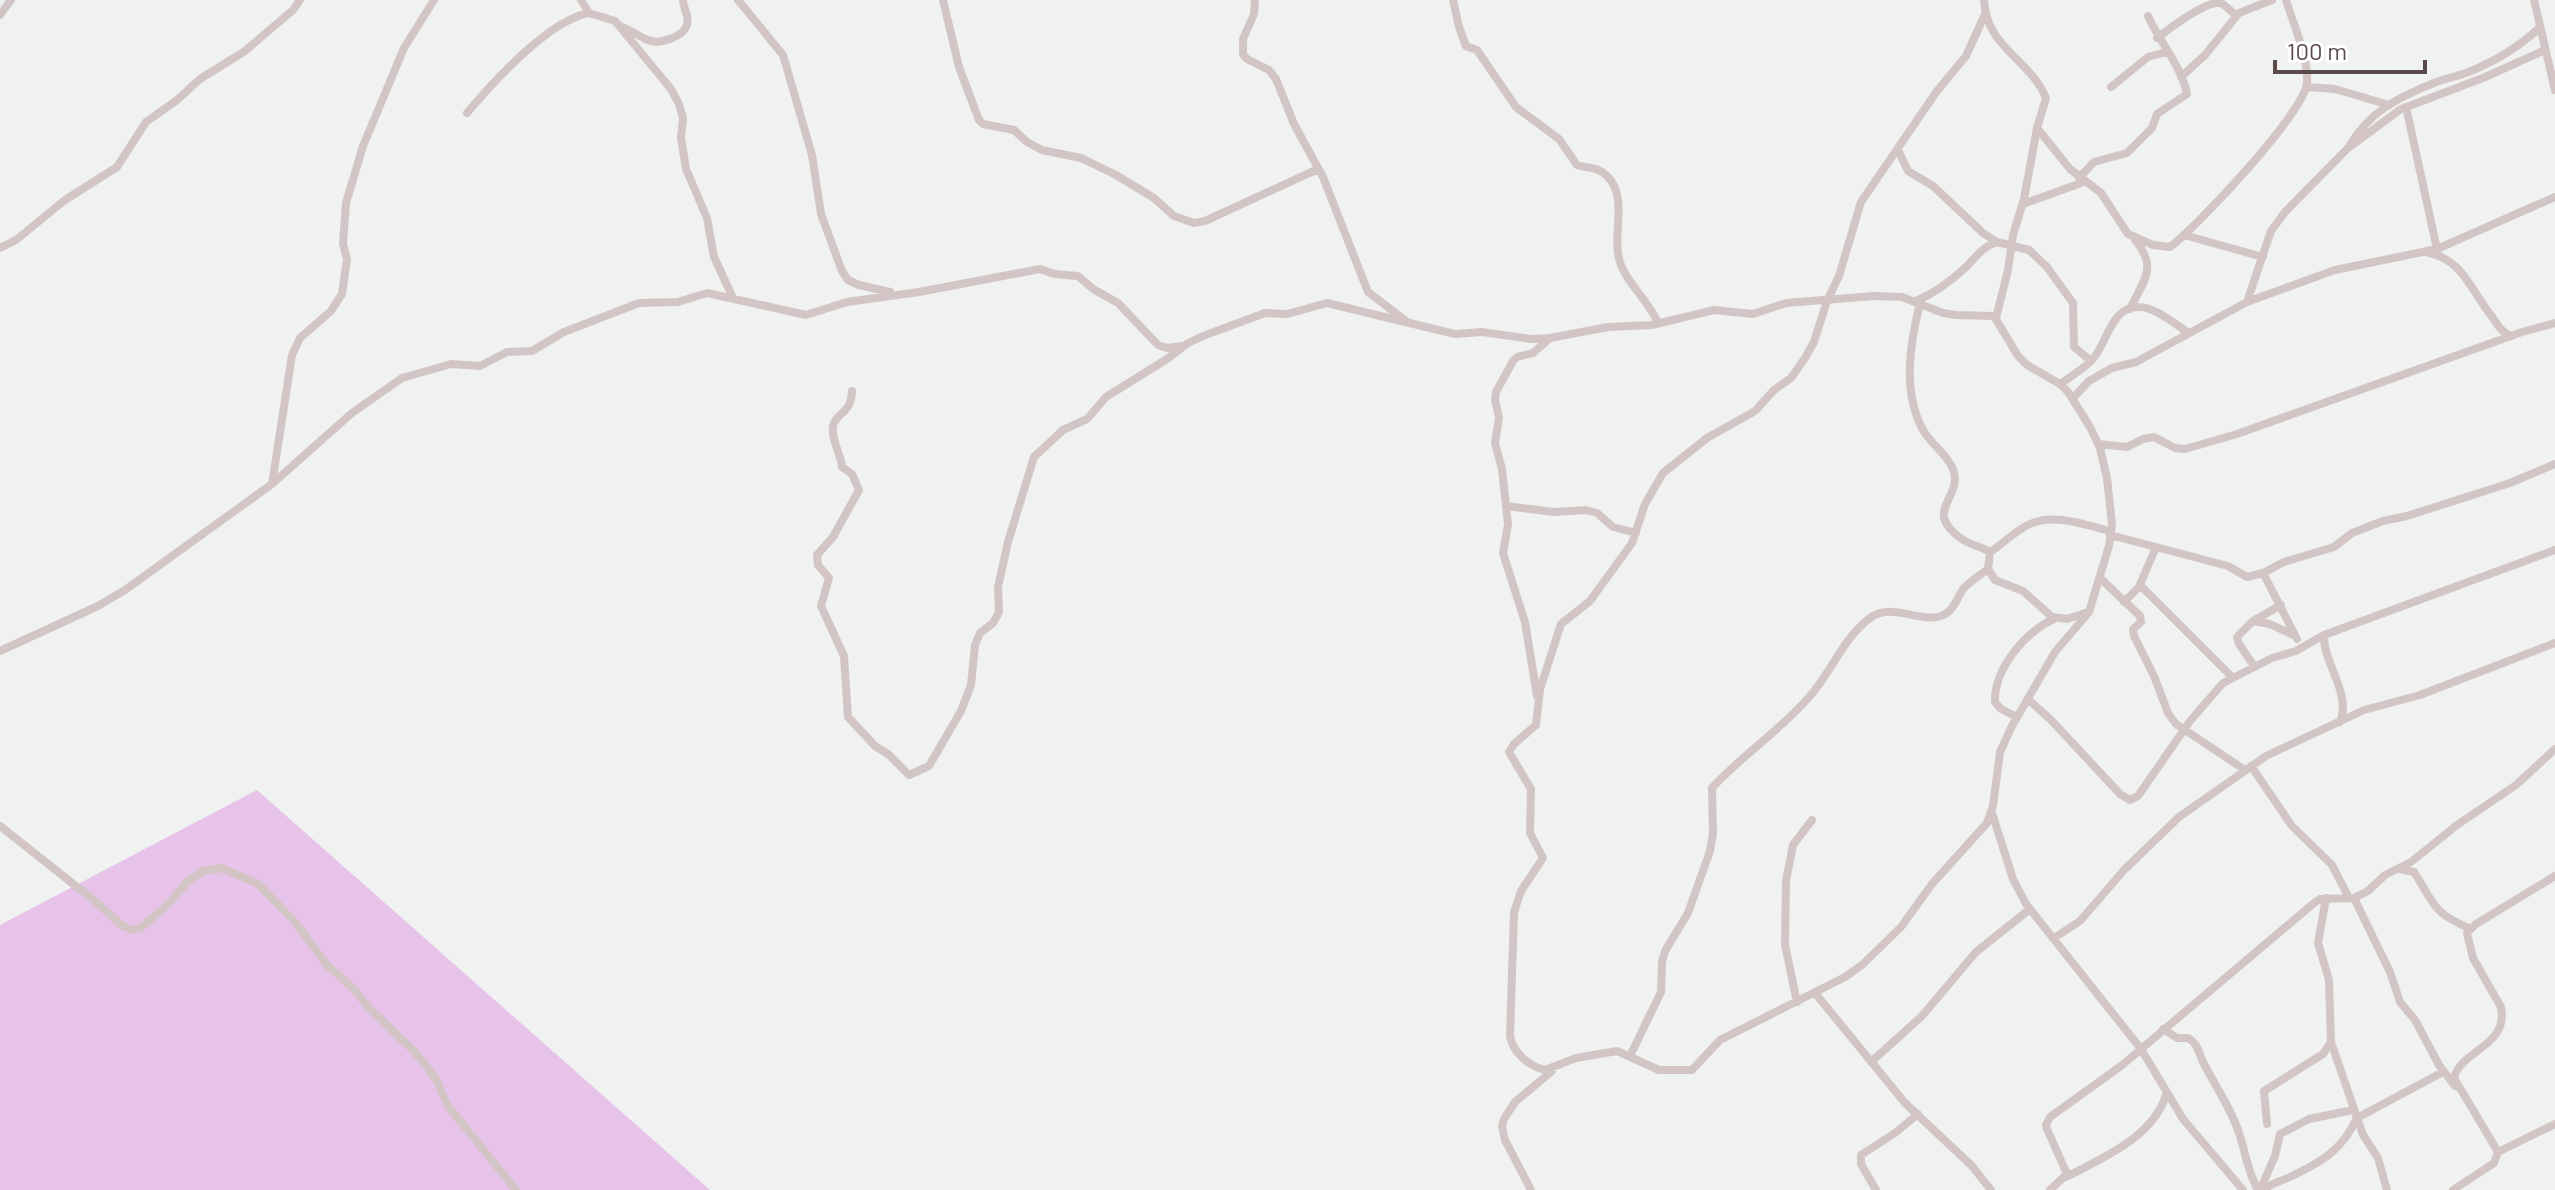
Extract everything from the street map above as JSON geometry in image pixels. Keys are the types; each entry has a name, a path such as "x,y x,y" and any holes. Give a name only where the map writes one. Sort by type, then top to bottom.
{"street":[{"path":"0,15 11,0"},
{"path":"0,248 16,240 65,200 117,167 146,122 200,79 238,56 293,10 300,0"},
{"path":"272,484 292,355 300,338 337,305 342,294 347,259 343,244 346,203 363,146 404,48 434,0"},
{"path":"581,0 589,13"},
{"path":"618,25 648,40 664,41 686,28 688,22 683,0"},
{"path":"738,0 783,55 812,155 821,214 842,271 848,280 859,285 894,294"},
{"path":"943,0 959,67 983,124 1014,130 1042,150 1081,158 1154,198 1174,216 1194,223 1205,221 1318,169"},
{"path":"1255,0 1254,14 1243,39 1243,54 1271,73 1318,169 1368,292 1409,324"},
{"path":"1453,0 1466,45 1477,50 1514,104 1559,139 1577,165 1592,167 1609,178 1618,201 1619,262 1652,309 1658,323"},
{"path":"1984,0 2000,43 2046,95 1996,318"},
{"path":"2181,77 2205,55 2237,15 2272,0"},
{"path":"2132,237 2168,248 2259,156 2299,105 2306,87 2301,47 2286,0"},
{"path":"2534,0 2555,90"},
{"path":"2157,38 2208,4 2218,2 2237,15"},
{"path":"1553,1070 1531,1065 1514,1049 1510,1036 1514,912 1521,891 1543,858 1530,833 1531,789 1509,752 1514,744 1534,729 1540,689 1561,624 1590,601 1632,543 1653,486 1667,469 1707,438 1755,411 1774,390 1791,378 1814,342 1839,276 1861,202 1937,91 1966,56 1986,12"},
{"path":"467,113 514,62 566,21 589,13 610,18 671,89 679,104 683,118 682,153 686,169 707,218 714,257 733,298"},
{"path":"2023,204 2082,180 2094,162 2110,156 2124,156 2152,128 2157,114 2187,94 2148,16"},
{"path":"2348,148 2365,122 2389,105 2434,83 2470,72 2504,54 2539,28"},
{"path":"2247,302 2271,231 2285,212 2348,148 2388,116 2406,107 2545,50"},
{"path":"2111,87 2148,57 2166,52"},
{"path":"2306,87 2335,89 2389,105"},
{"path":"2406,107 2437,249"},
{"path":"2037,128 2082,180 2101,193 2145,252 2148,265 2130,309"},
{"path":"1898,150 1908,171 1933,186 1997,242 2030,252 2064,288 2073,303 2073,344 2091,361"},
{"path":"2073,398 2089,381 2112,368 2136,362 2247,302 2335,270 2437,249 2555,197"},
{"path":"2184,235 2263,257"},
{"path":"1918,302 1962,271 1981,250 1997,242"},
{"path":"2424,252 2443,256 2450,261 2463,274 2500,331 2512,336"},
{"path":"0,651 116,597 272,484 352,413 402,378 451,364 480,366 505,353 532,351 564,332 630,305 678,302 707,293 806,315 847,302 919,292 1036,269 1078,276 1118,303 1158,345 1167,348 1184,346"},
{"path":"852,391 850,408 837,420 833,431 842,467 852,474 859,490 833,537 817,555 818,565 829,578 821,606 844,656 848,717 875,746 894,759 904,773 912,775 927,768 934,758 961,711 971,685 975,645 980,633 993,623 999,612 998,587 1008,542 1034,457 1063,430 1085,421 1106,397 1184,346 1265,313 1287,314 1327,303 1455,334 1482,332 1531,339 1658,323 1714,310 1753,314 1786,303 1902,297 1943,313 1984,314 1996,318 2018,356 2027,365 2060,384 2073,398 2098,444 2107,478 2110,533 2089,612 2055,652 2017,717 1997,761 1992,812 1987,823 1932,884 1908,920 1856,970 1720,1040 1692,1070 1659,1070 1617,1051 1576,1058 1553,1070 1515,1102 1502,1126 1505,1140 1531,1190"},
{"path":"1918,302 1910,390 1914,412 1924,433 1953,470 1952,490 1942,512 1943,518 1959,538 1990,552"},
{"path":"2060,384 2091,361 2114,320 2137,306 2147,308 2189,333"},
{"path":"2098,444 2127,447 2154,437 2175,448 2185,449 2237,434 2555,323"},
{"path":"1539,703 1525,622 1503,553 1508,524 1502,469 1495,443 1499,421 1496,392 1517,357 1533,353 1550,338"},
{"path":"2089,612 2067,619 2056,618 2023,591 1995,580 1988,569 1990,552 2025,526 2047,520 2077,523 2230,566 2247,577 2334,547 2352,533 2383,521 2510,483 2555,464"},
{"path":"1507,506 1554,512 1586,510 1597,513 1613,527 1636,533"},
{"path":"2124,602 2140,585 2156,547"},
{"path":"2028,699 2120,794 2130,800 2138,796 2214,692 2232,677 2286,655 2324,635 2555,550"},
{"path":"1630,1056 1661,992 1665,951 1688,913 1710,851 1713,834 1712,788 1791,717 1871,617 1890,611 1943,615 1956,604 1962,590 1988,569"},
{"path":"2263,573 2297,639"},
{"path":"2100,578 2140,616 2141,622 2133,629 2134,636 2168,713 2184,730 2248,768 2292,826 2332,865 2390,972 2400,1002 2415,1020 2443,1072 2464,1095"},
{"path":"2140,585 2232,677"},
{"path":"2254,666 2237,640 2239,634 2253,621 2281,605"},
{"path":"2017,717 2001,709 1995,702 2003,671 2023,641 2056,618"},
{"path":"2253,621 2278,627 2297,639 2310,642"},
{"path":"2324,635 2324,647 2342,702 2340,723"},
{"path":"2054,938 2080,921 2124,870 2179,817 2287,744 2364,710 2420,695 2555,643"},
{"path":"2066,1177 2066,1168 2047,1129 2047,1121 2141,1049 2314,903 2326,898 2351,898 2368,891 2385,875 2411,862 2457,825 2516,785 2555,749"},
{"path":"1992,812 2013,879 2030,909 2141,1049 2183,1119 2243,1190"},
{"path":"1797,1002 1785,945 1786,881 1793,845 1812,820"},
{"path":"0,826 121,925 133,930 141,928 189,880 204,871 222,868 258,884 295,922 327,965 415,1052 436,1079 448,1106 516,1190"},
{"path":"2395,870 2414,872 2431,903 2451,920 2471,929"},
{"path":"2498,1152 2456,1084 2455,1074 2498,1032 2503,1015 2468,945 2467,933 2555,876"},
{"path":"2326,898 2318,943 2329,980 2331,1042 2355,1114 2363,1135 2378,1158 2387,1190"},
{"path":"1871,1062 1922,1016 1976,952 2030,909"},
{"path":"1815,993 1905,1103 1972,1166 1991,1190"},
{"path":"2163,1029 2177,1038 2188,1038 2198,1047 2240,1135 2250,1176 2261,1190"},
{"path":"2267,1124 2264,1091 2323,1054 2331,1042"},
{"path":"2261,1190 2280,1134 2309,1119 2355,1114 2443,1072"},
{"path":"2050,1190 2066,1177 2137,1136 2156,1118 2166,1095"},
{"path":"1876,1190 1861,1164 1861,1155 1918,1114"},
{"path":"2261,1190 2298,1173 2335,1150 2350,1134 2355,1114"},
{"path":"2453,1190 2494,1163 2498,1152 2555,1124"}],"shaded area":[{"path":"257,790 710,1190 0,1190 0,925"}]}
